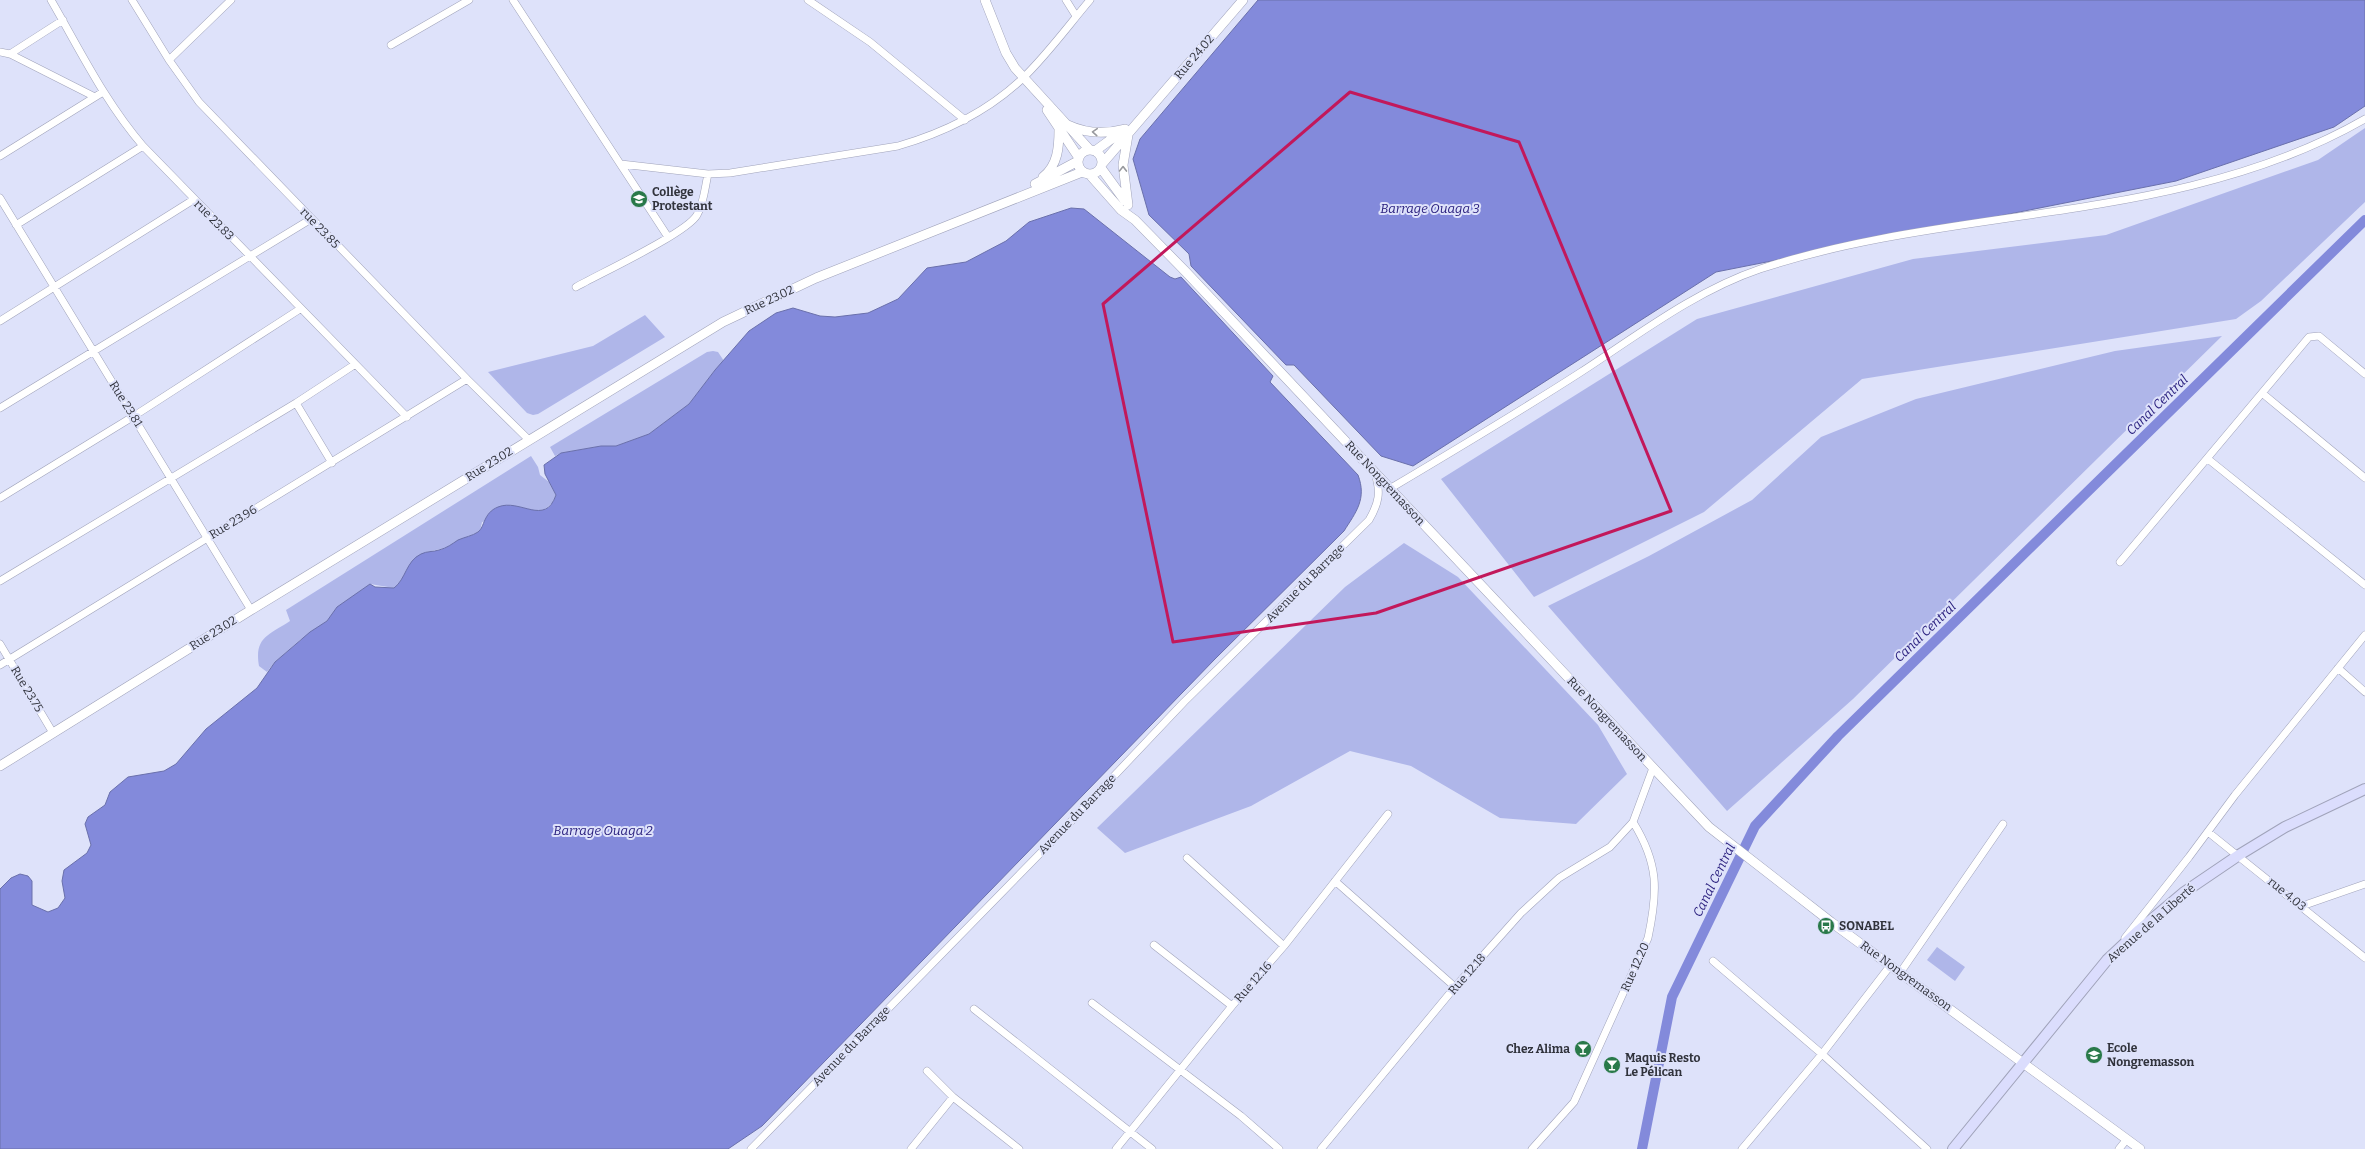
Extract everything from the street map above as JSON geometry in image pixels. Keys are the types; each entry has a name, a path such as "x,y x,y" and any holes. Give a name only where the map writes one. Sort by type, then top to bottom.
{"main road":[{"name":"Avenue de la Liberté","path":"1953,1149 2107,960 2183,893 2239,855 2285,827 2365,789"}],"street":[{"name":"rue 23.83","path":"51,0 103,92 127,128 193,200 354,365 407,417"},
{"name":"rue 23.85","path":"132,0 169,60 199,102 467,379 529,440"},
{"path":"391,45 469,0"},
{"path":"513,0 668,237"},
{"path":"808,0 870,42 964,120"},
{"path":"985,0 1006,53 1023,78 1036,92 1062,127 1086,173 1096,173 1102,166 1100,155 1062,127"},
{"path":"1066,0 1076,16"},
{"path":"621,164 708,174 752,171 898,146 940,133 964,120 1003,95 1023,78 1090,0"},
{"name":"Rue 24.02","path":"1093,150 1127,131 1145,115 1243,0"},
{"path":"169,60 226,2"},
{"path":"10,54 63,20"},
{"path":"0,52 10,54 94,97"},
{"path":"0,156 103,92"},
{"path":"1391,488 1524,408 1707,292 1758,270 1816,253 1908,235 2167,192 2286,157 2332,138 2365,119"},
{"path":"1062,127 1097,133 1127,131 1123,166 1128,205"},
{"path":"1033,185 1045,176 1056,159 1059,150 1062,127"},
{"name":"Rue 24.02","path":"1102,166 1127,131"},
{"path":"16,225 143,146"},
{"path":"1078,160 1083,152 1093,150"},
{"name":"Rue 23.02","path":"1001,203 1078,160"},
{"name":"Rue Nongremasson","path":"1102,166 1128,205 1135,220"},
{"name":"Rue Nongremasson","path":"1086,173 1121,210 1135,220 1391,488 1691,808 1726,841 1746,858 1890,966 2140,1149"},
{"name":"Rue 23.02","path":"0,766 674,350 753,306 816,278 1001,203 1086,173"},
{"path":"576,287 668,237 697,216 708,174"},
{"name":"Rue 23.81","path":"0,198 172,477 251,610"},
{"path":"0,321 55,288 193,200"},
{"path":"0,408 312,219"},
{"path":"0,498 134,416 300,309"},
{"path":"2120,562 2309,337 2318,336 2365,374"},
{"path":"0,581 296,403 354,365"},
{"name":"Rue 23.96","path":"0,664 467,379"},
{"path":"2262,392 2365,478"},
{"path":"296,403 332,462"},
{"path":"2208,459 2365,586"},
{"name":"Avenue du Barrage","path":"750,1149 1061,832 1184,702 1369,520 1380,497 1379,487 1373,470"},
{"path":"2107,960 2208,832 2235,795 2365,635"},
{"name":"Rue 23.75","path":"0,644 53,733"},
{"path":"2338,668 2365,692"},
{"path":"1633,822 1653,768"},
{"name":"Rue 12.16","path":"1116,1149 1232,1006 1284,946 1388,814"},
{"name":"Rue 12.18","path":"1321,1149 1455,987 1521,913 1559,878 1610,847 1633,822"},
{"name":"Rue 12.20","path":"1532,1149 1574,1102 1648,938 1653,914 1655,876 1645,843 1633,822"},
{"path":"1900,972 2003,824"},
{"name":"rue 4.03","path":"2208,832 2239,855 2365,958"},
{"path":"1187,858 1284,946"},
{"path":"1334,882 1455,987"},
{"path":"2302,906 2365,884"},
{"path":"1154,945 1232,1006"},
{"path":"1713,961 1822,1054 1927,1149"},
{"path":"1742,1149 1822,1054 1890,966"},
{"path":"1092,1003 1180,1070 1279,1149"},
{"path":"974,1009 1152,1149"},
{"path":"927,1071 953,1097 1019,1149"},
{"path":"910,1149 953,1097"},
{"path":"2119,1149 2126,1139"}],"highlighted area":[{"path":"1350,92 1519,142 1671,511 1376,613 1173,642 1103,304"}],"shaded area":[{"path":"2365,128 2365,202 2261,301 2236,319 1862,379 1704,512 1534,597 1441,479 1697,319 1913,259 2106,235 2318,160"},
{"path":"645,315 665,337 538,414 533,415 527,413 488,372 593,346"},
{"path":"2222,336 1853,699 1727,811 1548,606 1649,556 1752,500 1821,437 1916,399 2115,351"},
{"path":"707,352 718,352 724,361 715,370 689,404 649,434 616,446 601,446 561,453 555,456 550,447"},
{"path":"531,456 538,467 540,475 549,482 556,495 553,502 543,511 482,522 480,531 445,548 427,552 394,588 370,584 338,607 327,621 300,640 275,662 267,672 259,666 258,656 261,643 270,634 290,621 286,610"},
{"path":"1404,543 1458,577 1598,725 1627,774 1576,824 1500,818 1411,766 1350,751 1251,806 1125,853 1097,828 1345,587"},
{"path":"1937,947 1965,967 1955,981 1927,960"}],"water":[{"name":"Barrage Ouaga 3","path":"1258,0 2365,0 2365,106 2334,127 2176,181 1716,272 1413,466 1381,456 1294,365 1286,365 1191,266 1189,254 1149,215 1133,159 1140,139"},
{"name":"Barrage Ouaga 2","path":"1071,208 1084,209 1170,277 1175,279 1181,277 1273,376 1270,382 1358,475 1361,491 1359,505 1353,518 1344,531 1215,659 762,1126 728,1149 0,1149 0,889 11,878 20,874 28,876 32,881 32,905 48,912 58,908 65,898 62,881 64,870 87,853 91,845 85,824 88,817 105,805 110,792 128,777 164,771 176,764 206,729 257,688 275,662 310,632 327,621 337,607 370,584 375,587 394,588 416,557 423,553 437,551 478,532 487,516 498,507 506,505 531,510 545,509 551,504 556,495 545,474 544,465 561,453 601,446 616,446 649,434 689,404 715,370 749,331 776,313 793,308 820,316 835,317 868,313 898,299 927,268 966,262 1006,241 1029,222"}],"waterway":[{"name":"Canal Central","path":"1642,1149 1672,997 1755,826 1838,736 2365,220"}],"place":[{"name":"Collège Protestant","path":"639,199"},
{"name":"SONABEL","path":"1826,926"},
{"name":"Chez Alima","path":"1583,1049"},
{"name":"Ecole Nongremasson","path":"2094,1055"},
{"name":"Maquis Resto Le Pélican","path":"1612,1065"}]}
